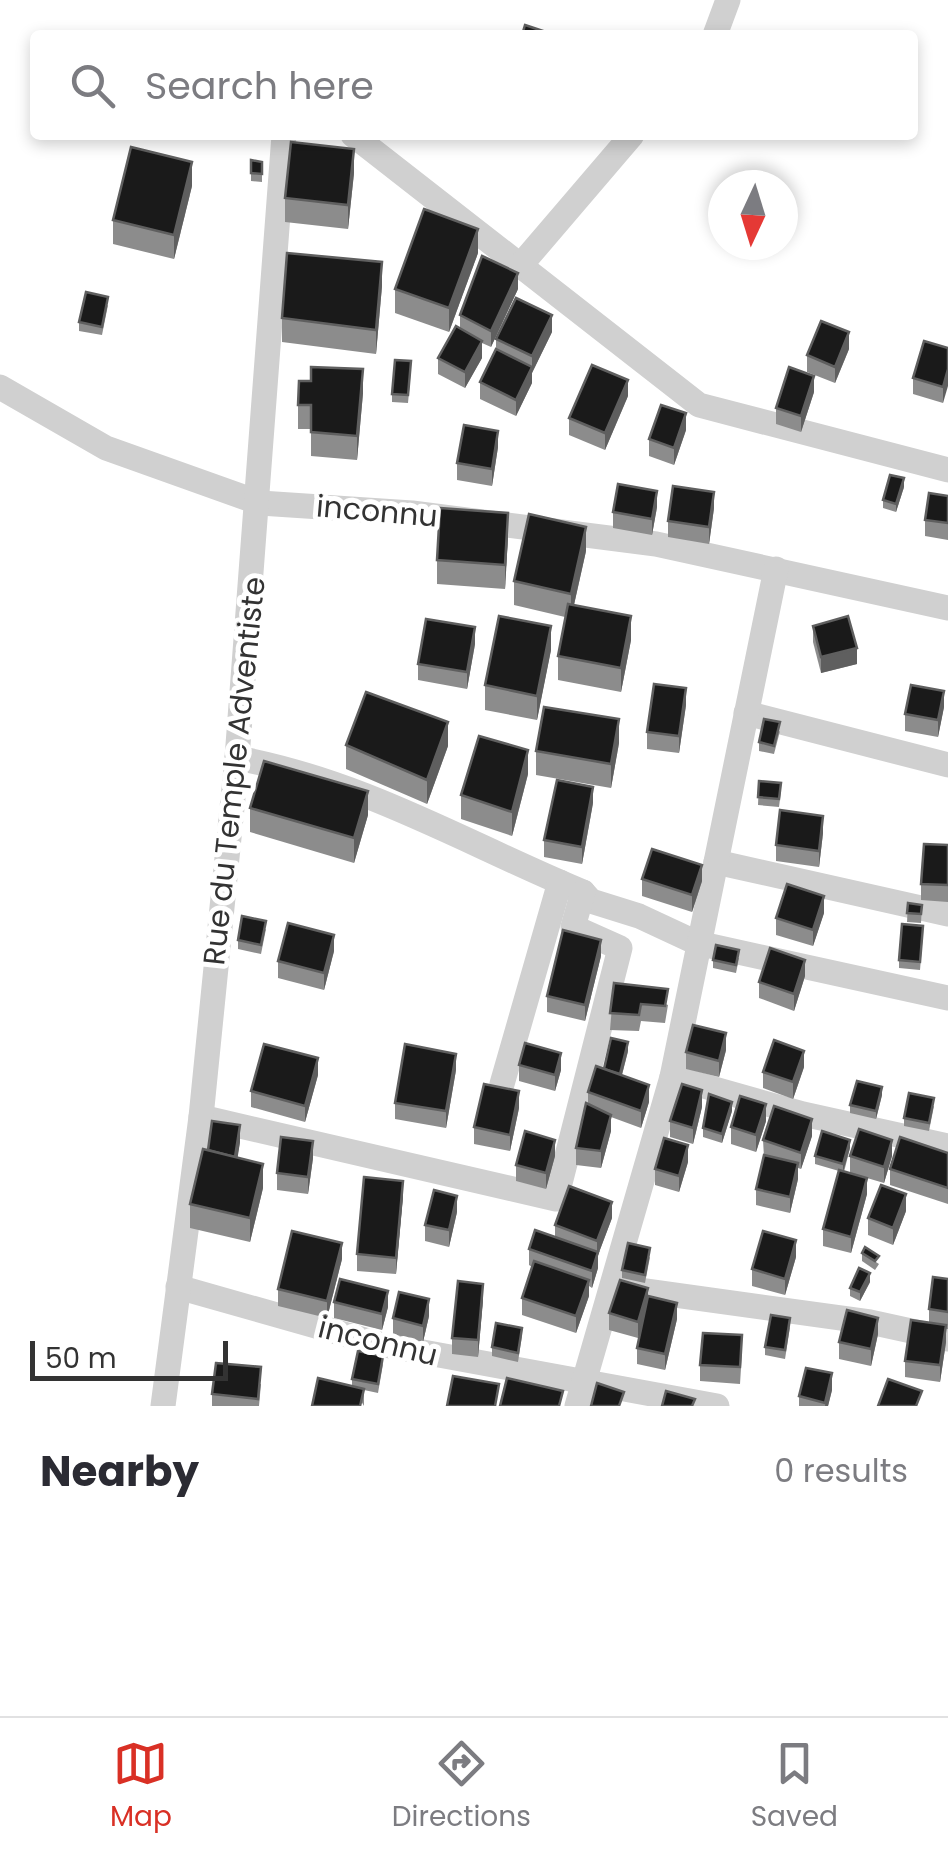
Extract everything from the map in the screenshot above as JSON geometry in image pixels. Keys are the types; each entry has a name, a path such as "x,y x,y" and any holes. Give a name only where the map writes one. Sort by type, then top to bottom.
{"street":[{"path":"717,30 728,0"},
{"name":"Rue du Temple Adventiste","path":"163,1406 201,1117 237,758 260,503 284,140"},
{"path":"359,140 685,396 712,412 948,470"},
{"path":"520,266 628,140"},
{"name":"inconnu","path":"0,387 106,448 260,503 526,526 656,544 948,608"},
{"path":"579,1395 672,1077 776,570"},
{"path":"746,713 948,764"},
{"path":"237,758 294,768 432,820 571,887 591,901 639,916 697,943 948,998"},
{"path":"716,862 948,914"},
{"path":"502,1084 571,887"},
{"path":"201,1117 556,1199 620,948 573,927 571,887"},
{"path":"672,1077 803,1114 948,1146"},
{"path":"611,1285 870,1322 948,1338"},
{"name":"inconnu","path":"178,1287 579,1395 646,1390 717,1406"}],"building":[{"path":"291,142 354,149 348,205 285,198"},
{"path":"131,147 192,162 174,235 113,220"},
{"path":"251,160 262,162 262,174 251,173"},
{"path":"424,209 478,229 449,308 395,289"},
{"path":"287,253 382,262 376,330 282,318"},
{"path":"482,256 518,273 491,331 460,315"},
{"path":"86,292 108,297 102,327 79,322"},
{"path":"516,298 552,315 532,356 496,339"},
{"path":"821,321 849,332 835,367 807,355"},
{"path":"456,326 482,341 465,372 438,358"},
{"path":"924,341 948,348 943,387 913,378"},
{"path":"496,349 532,367 516,400 480,382"},
{"path":"395,360 411,361 408,395 392,394"},
{"path":"592,365 628,380 605,433 569,418"},
{"path":"311,367 363,369 357,436 311,432 311,405 298,405 299,381 311,381"},
{"path":"789,367 814,376 801,416 776,408"},
{"path":"661,405 686,413 674,448 649,439"},
{"path":"464,425 498,431 492,469 457,463"},
{"path":"890,475 904,478 896,504 883,500"},
{"path":"618,484 657,491 652,519 613,512"},
{"path":"673,486 714,492 709,527 668,521"},
{"path":"929,493 948,496 948,523 925,520"},
{"path":"440,508 508,513 505,565 437,560"},
{"path":"529,514 586,527 571,594 514,581"},
{"path":"568,604 631,616 621,668 558,656"},
{"path":"499,616 551,626 537,696 485,685"},
{"path":"848,616 857,648 821,657 813,626"},
{"path":"426,619 475,627 467,672 418,664"},
{"path":"654,684 686,688 679,736 647,732"},
{"path":"911,685 944,691 938,720 905,714"},
{"path":"366,692 448,722 427,780 346,745"},
{"path":"544,707 619,719 611,764 536,751"},
{"path":"764,719 780,722 774,746 759,742"},
{"path":"479,736 528,750 512,812 461,795"},
{"path":"264,761 368,791 354,838 250,808"},
{"path":"557,780 593,787 582,847 544,840"},
{"path":"759,781 781,783 779,799 758,797"},
{"path":"780,810 823,816 819,851 776,845"},
{"path":"924,844 948,845 948,885 921,884"},
{"path":"652,849 702,865 692,895 642,879"},
{"path":"787,884 824,896 813,930 776,918"},
{"path":"908,903 922,905 921,914 907,913"},
{"path":"242,916 266,921 261,945 238,940"},
{"path":"288,923 334,935 324,973 278,961"},
{"path":"902,924 923,926 920,962 899,960"},
{"path":"563,930 601,940 585,1005 547,996"},
{"path":"716,945 739,950 736,965 713,960"},
{"path":"770,948 805,960 794,994 759,982"},
{"path":"614,983 668,989 665,1006 641,1004 639,1015 610,1013"},
{"path":"693,1025 726,1033 719,1061 686,1052"},
{"path":"611,1038 628,1042 620,1074 604,1069"},
{"path":"774,1040 804,1051 793,1082 763,1072"},
{"path":"525,1043 561,1053 555,1075 519,1065"},
{"path":"264,1044 318,1058 305,1106 251,1091"},
{"path":"405,1044 456,1054 446,1111 395,1103"},
{"path":"596,1066 649,1085 641,1111 588,1092"},
{"path":"857,1081 882,1087 876,1111 850,1105"},
{"path":"484,1084 519,1091 510,1135 474,1127"},
{"path":"682,1084 702,1090 693,1128 670,1121"},
{"path":"909,1093 934,1098 929,1123 904,1118"},
{"path":"709,1094 732,1102 722,1134 703,1128"},
{"path":"740,1096 766,1104 756,1135 731,1127"},
{"path":"586,1103 611,1115 601,1151 576,1148"},
{"path":"774,1106 812,1119 801,1153 763,1140"},
{"path":"212,1121 240,1125 235,1157 208,1150"},
{"path":"859,1129 892,1140 884,1167 850,1156"},
{"path":"525,1131 555,1140 546,1173 516,1165"},
{"path":"822,1131 850,1140 843,1164 815,1156"},
{"path":"281,1137 313,1141 308,1177 277,1173"},
{"path":"900,1137 948,1153 948,1188 890,1169"},
{"path":"664,1138 688,1145 679,1176 655,1169"},
{"path":"203,1149 263,1164 250,1218 190,1204"},
{"path":"764,1155 798,1163 790,1197 756,1189"},
{"path":"839,1170 867,1178 851,1237 823,1229"},
{"path":"364,1177 403,1181 396,1258 357,1254"},
{"path":"881,1185 906,1194 893,1228 868,1218"},
{"path":"569,1186 612,1202 597,1241 555,1225"},
{"path":"434,1190 457,1196 449,1230 425,1225"},
{"path":"535,1230 598,1252 592,1271 529,1249"},
{"path":"292,1231 342,1243 327,1301 278,1289"},
{"path":"763,1231 796,1240 785,1279 752,1269"},
{"path":"628,1243 650,1248 645,1275 622,1270"},
{"path":"865,1247 879,1256 875,1261 862,1253"},
{"path":"534,1261 589,1280 576,1316 522,1298"},
{"path":"859,1268 870,1273 860,1292 850,1288"},
{"path":"933,1277 948,1279 948,1312 929,1309"},
{"path":"340,1279 388,1291 382,1314 334,1302"},
{"path":"620,1280 648,1288 638,1322 609,1313"},
{"path":"458,1281 483,1284 478,1340 452,1338"},
{"path":"399,1292 429,1299 423,1326 393,1318"},
{"path":"648,1296 677,1303 665,1354 637,1348"},
{"path":"847,1310 878,1318 871,1349 839,1342"},
{"path":"771,1315 790,1318 785,1350 765,1347"},
{"path":"911,1320 946,1325 940,1365 905,1361"},
{"path":"496,1323 522,1328 518,1353 492,1347"},
{"path":"703,1333 742,1335 740,1367 700,1365"},
{"path":"358,1351 383,1356 378,1384 352,1379"},
{"path":"216,1363 261,1367 258,1399 212,1394"},
{"path":"806,1368 832,1373 825,1403 799,1396"},
{"path":"453,1376 499,1384 495,1406 447,1406"},
{"path":"318,1378 364,1389 360,1406 312,1406"},
{"path":"507,1378 563,1391 559,1406 500,1406"},
{"path":"888,1379 922,1391 916,1406 878,1406"},
{"path":"597,1383 624,1392 619,1406 591,1406"},
{"path":"666,1391 695,1399 692,1406 662,1406"}]}
